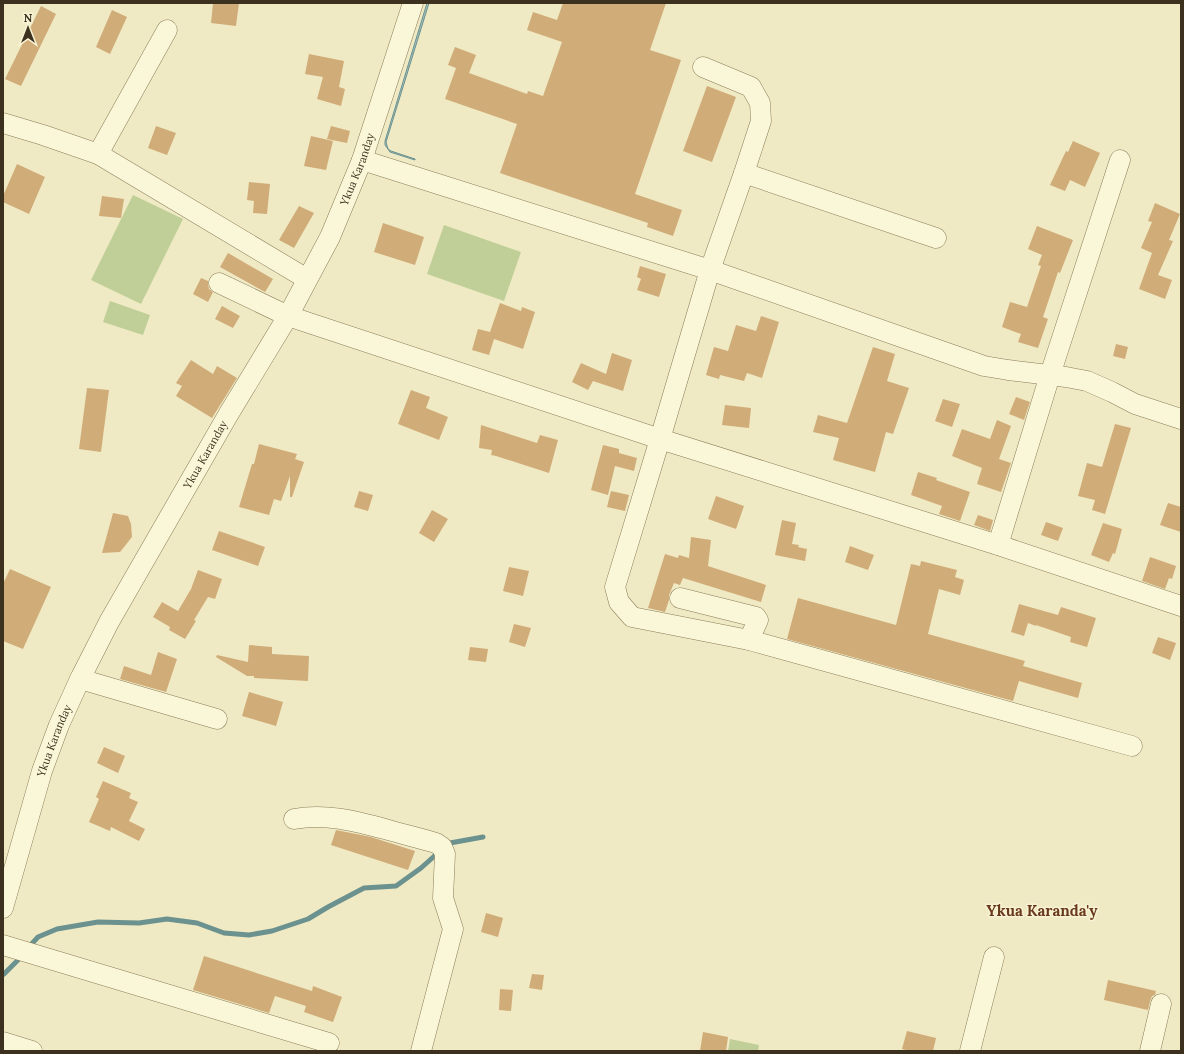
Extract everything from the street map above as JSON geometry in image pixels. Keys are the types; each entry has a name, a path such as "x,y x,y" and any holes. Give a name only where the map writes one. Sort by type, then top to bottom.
{"street":[{"name":"Ykua Karanday","path":"3,908 42,771 59,725 80,679 110,622 224,422 288,316 330,237 362,160 413,3"},
{"path":"98,154 167,30"},
{"path":"704,67 751,87 760,103 761,120 710,270 615,587 620,602 632,617 749,640 1132,746"},
{"path":"3,123 98,154 307,279"},
{"path":"362,160 710,270 984,366 1087,381 1135,404 1181,419"},
{"path":"998,544 1050,375 1120,160"},
{"path":"744,172 936,238"},
{"path":"219,283 288,316 660,439 998,544 1181,606"},
{"path":"680,598 756,617 758,620 749,640"},
{"path":"80,679 217,719"},
{"path":"294,819 307,816 321,816 351,820 436,843 442,847 445,854 443,898 453,930 422,1051"},
{"path":"3,945 329,1043"},
{"path":"970,1051 994,957"},
{"path":"1150,1051 1161,1004"},
{"path":"3,1042 32,1051"}],"green space":[{"path":"133,195 183,219 141,304 91,280"},
{"path":"444,225 521,252 504,301 427,274"},
{"path":"110,301 150,315 143,335 103,322"},
{"path":"730,1039 759,1045 758,1051 728,1051"}],"water":[{"path":"427,3 429,3 386,142 388,149 391,151 415,160 390,152 385,145 385,141"}],"building":[{"path":"213,3 239,3 236,26 211,23"},
{"path":"563,3 666,3 650,50 681,60 635,194 682,210 673,236 647,227 648,223 500,173 517,124 445,99 456,68 448,65 455,47 476,55 469,73 527,94 528,91 543,96 562,42 527,30 533,12 557,20"},
{"path":"41,6 56,14 21,86 5,79"},
{"path":"112,10 127,17 110,54 96,47"},
{"path":"309,54 344,61 339,87 345,89 341,106 317,99 323,77 305,74"},
{"path":"707,86 736,97 712,162 683,151"},
{"path":"156,126 176,133 167,155 148,148"},
{"path":"331,126 350,131 347,143 327,139"},
{"path":"311,136 333,141 326,170 304,166"},
{"path":"1073,141 1100,153 1085,187 1070,180 1065,191 1050,185 1066,151 1068,152"},
{"path":"17,164 45,177 29,214 3,202 3,196"},
{"path":"249,182 270,184 267,214 253,213 254,201 247,200"},
{"path":"102,196 124,199 121,218 99,216"},
{"path":"1155,203 1180,214 1169,240 1173,241 1158,275 1172,280 1165,299 1139,289 1152,253 1141,248 1152,222 1148,221"},
{"path":"299,206 314,213 294,248 279,240"},
{"path":"383,223 424,237 415,265 374,252"},
{"path":"1037,226 1073,240 1060,273 1058,272 1043,317 1048,319 1038,348 1018,342 1021,334 1002,327 1010,302 1027,307 1041,266 1038,265 1042,255 1028,249"},
{"path":"228,253 273,279 265,292 220,267"},
{"path":"640,266 666,274 659,297 637,290 641,279 637,277"},
{"path":"201,278 208,281 209,289 213,292 208,302 193,294"},
{"path":"500,303 521,311 522,307 535,312 523,349 494,339 489,355 472,350 478,329 490,332"},
{"path":"222,306 240,316 233,328 215,319"},
{"path":"761,316 779,322 762,378 747,373 744,381 720,375 719,379 706,375 714,347 728,351 736,325 756,331"},
{"path":"1116,344 1128,347 1125,359 1113,356"},
{"path":"873,347 895,354 887,381 909,388 893,434 886,432 875,472 833,460 839,438 813,432 818,415 847,423"},
{"path":"612,353 632,360 623,391 593,381 588,390 572,382 581,363 606,374"},
{"path":"191,360 213,374 217,366 237,378 212,418 176,396 182,386 176,383"},
{"path":"87,388 109,390 101,452 79,449"},
{"path":"411,390 430,397 426,408 448,417 439,440 398,424"},
{"path":"1016,397 1030,402 1024,420 1009,414"},
{"path":"943,399 960,404 952,427 935,421"},
{"path":"725,405 751,408 749,428 722,425"},
{"path":"997,420 1011,426 999,459 1011,463 1001,492 977,484 982,468 952,456 962,429 990,439"},
{"path":"1115,424 1131,428 1105,514 1092,510 1095,500 1078,496 1087,463 1102,467"},
{"path":"481,425 537,443 540,435 558,440 549,473 491,455 492,450 479,448"},
{"path":"259,444 297,454 295,459 304,462 292,497 290,497 290,476 281,501 274,499 269,515 239,507 252,464 254,464"},
{"path":"603,445 619,449 619,453 637,458 634,471 615,466 608,495 591,490"},
{"path":"918,472 937,478 936,480 970,492 960,521 939,514 942,506 911,495"},
{"path":"359,491 373,495 368,511 354,507"},
{"path":"611,491 629,495 625,511 607,507"},
{"path":"716,496 744,506 736,529 708,519"},
{"path":"1168,503 1181,507 1181,532 1160,525"},
{"path":"432,510 448,519 434,542 419,533"},
{"path":"113,513 128,516 131,524 132,537 120,552 102,553"},
{"path":"978,515 993,520 990,531 974,525"},
{"path":"782,520 796,523 792,544 799,545 798,547 807,549 805,561 775,555"},
{"path":"1046,522 1063,528 1058,541 1041,535"},
{"path":"1103,523 1122,529 1115,554 1113,553 1109,562 1091,555"},
{"path":"219,531 265,547 258,566 212,550"},
{"path":"691,537 711,540 708,566 766,585 761,602 683,578 680,585 674,583 669,595 665,612 648,608 665,554 678,558 679,555 689,558"},
{"path":"850,546 874,555 868,570 845,562"},
{"path":"1150,557 1176,566 1172,579 1169,578 1165,589 1142,581"},
{"path":"921,561 957,570 955,577 964,580 960,595 939,589 928,634 1025,661 1023,666 1082,683 1078,698 1019,681 1013,701 787,639 798,598 896,625 911,564 920,566"},
{"path":"509,567 529,571 523,596 503,591"},
{"path":"10,569 51,587 23,649 3,641 3,584"},
{"path":"198,570 222,579 215,599 208,597 194,620 196,621 185,639 169,630 170,627 153,617 162,602 178,611 191,589"},
{"path":"1019,604 1058,615 1061,607 1096,618 1087,647 1070,642 1071,637 1028,623 1024,636 1011,632"},
{"path":"514,624 531,628 525,647 509,642"},
{"path":"1158,637 1176,643 1170,660 1152,653"},
{"path":"249,645 272,647 272,654 309,656 308,681 254,678 254,676 247,676 216,657 217,655 248,662"},
{"path":"470,647 488,649 486,662 468,660"},
{"path":"158,652 177,659 166,692 120,679 124,666 151,675"},
{"path":"249,692 283,702 276,726 242,716"},
{"path":"104,747 125,756 118,773 97,763"},
{"path":"103,781 131,793 129,798 138,802 129,821 145,829 139,841 111,827 110,831 89,822 99,799 96,797"},
{"path":"336,830 371,837 415,851 408,870 331,845"},
{"path":"486,913 503,918 498,937 481,932"},
{"path":"204,956 312,991 313,986 342,997 333,1022 304,1012 306,1006 275,996 269,1013 193,990"},
{"path":"532,974 544,975 542,990 529,988"},
{"path":"1108,980 1156,991 1155,995 1152,996 1148,1010 1104,1000"},
{"path":"500,989 513,990 511,1011 499,1010"},
{"path":"907,1031 936,1038 933,1051 910,1051 902,1049"},
{"path":"703,1032 728,1037 726,1051 700,1051"}],"waterway":[{"path":"446,846 450,843 483,837"},
{"path":"28,948 38,937 57,929 98,922 139,923 167,919 197,923 224,933 249,935 272,931 308,919 364,888 396,886 421,868 440,851"},
{"path":"4,974 22,956"}],"district":[{"name":"Ykua Karanda'y","path":"1042,910"}]}
